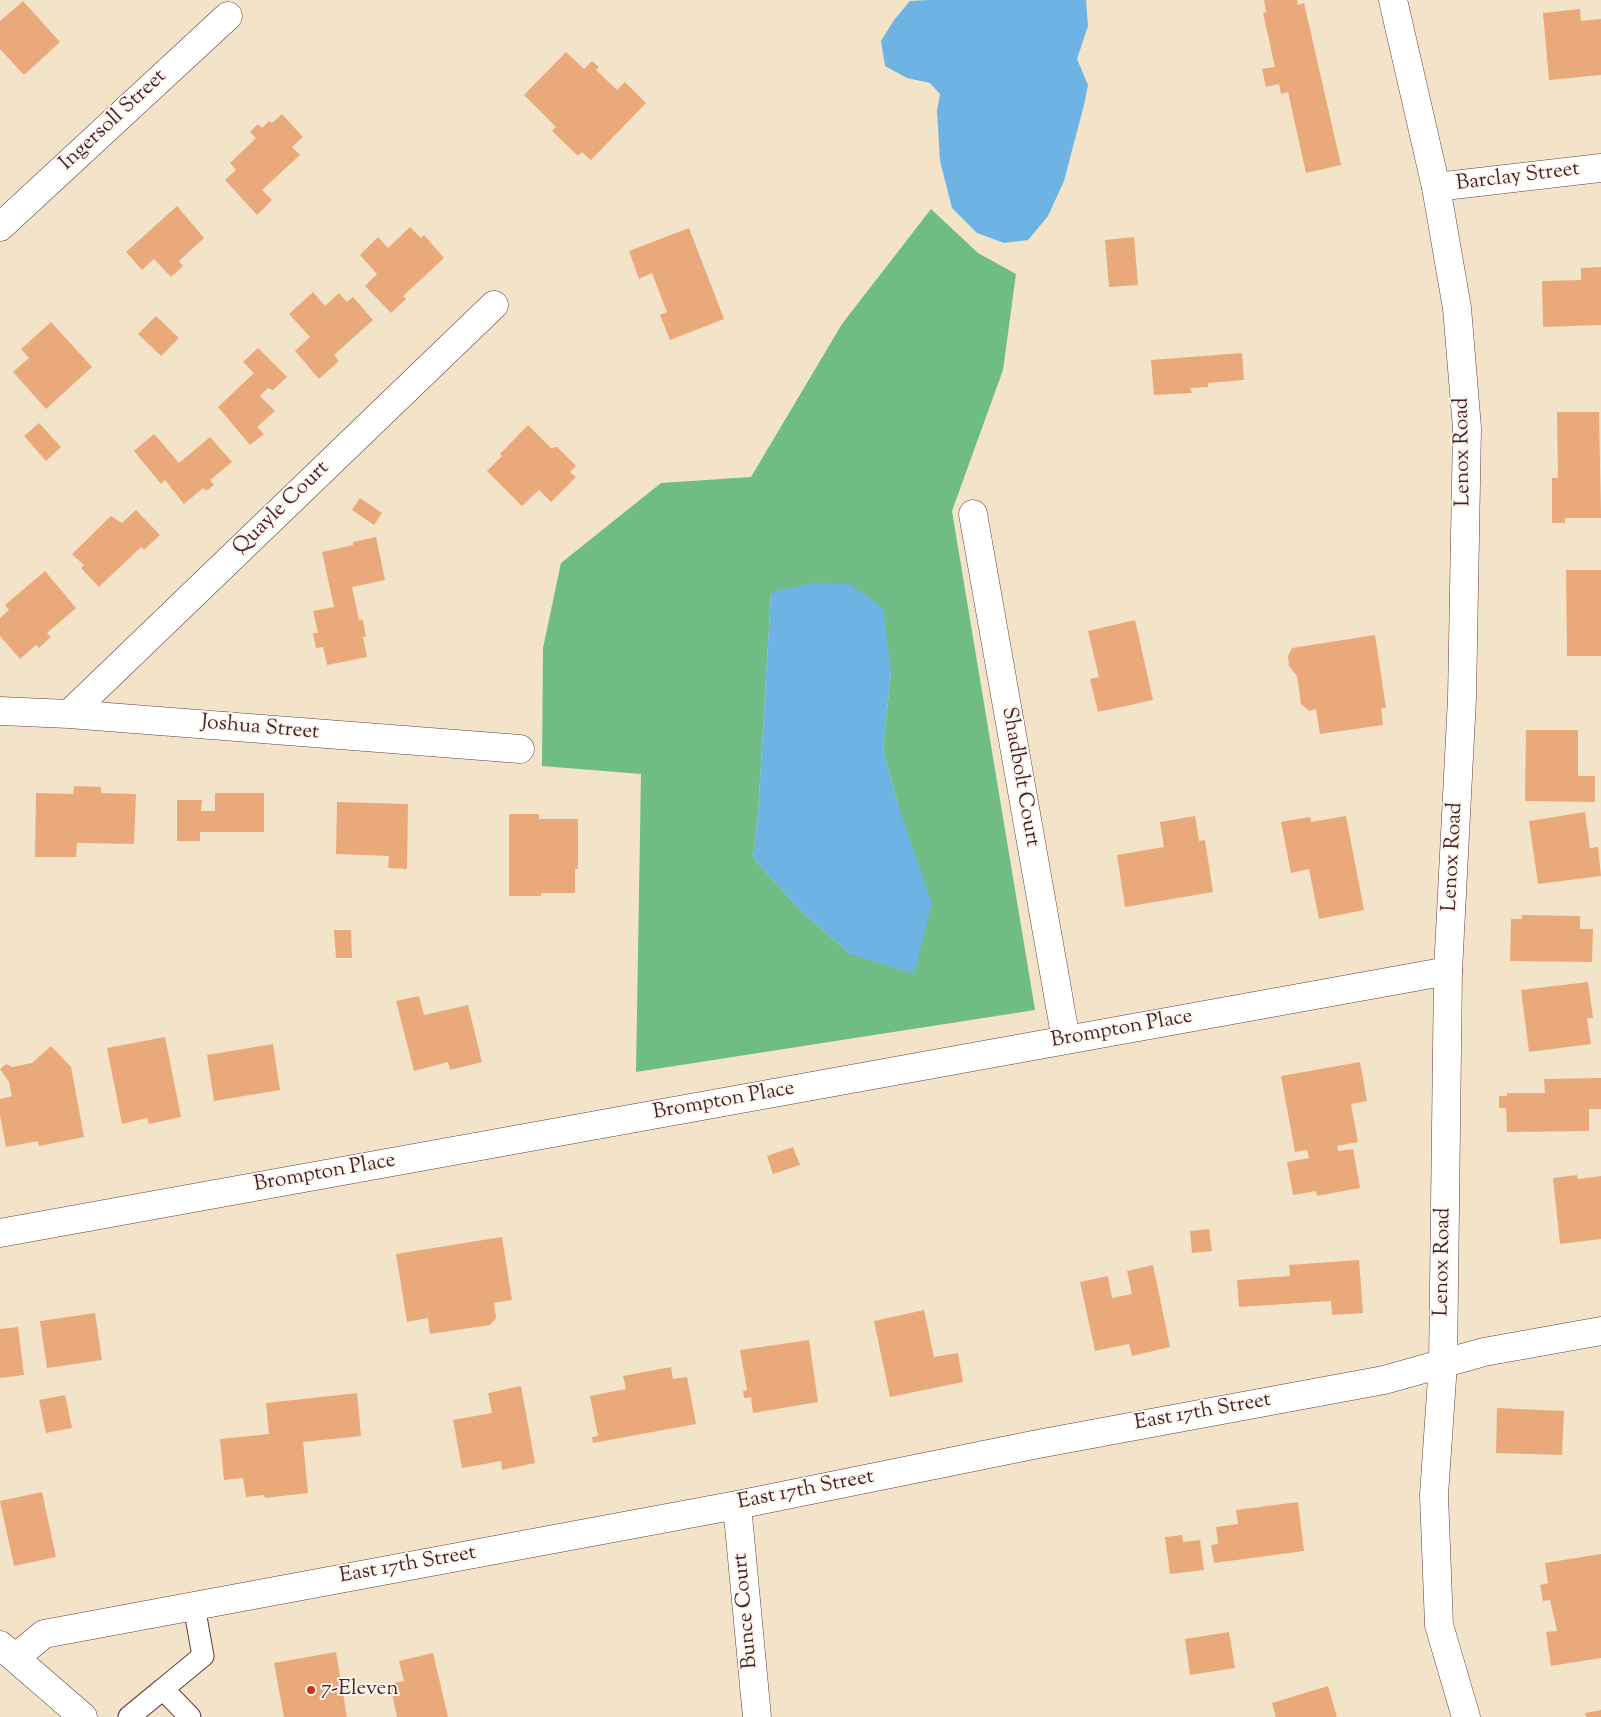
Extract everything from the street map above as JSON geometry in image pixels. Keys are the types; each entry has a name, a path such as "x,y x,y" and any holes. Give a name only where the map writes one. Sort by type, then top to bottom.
{"street":[{"name":"Lenox Road","path":"1394,0 1436,187 1457,308 1467,428 1462,698 1448,971 1443,1364 1434,1494 1439,1625 1466,1717"},
{"name":"Ingersoll Street","path":"0,226 228,16"},
{"name":"Barclay Street","path":"1436,187 1601,168"},
{"name":"Quayle Court","path":"70,714 494,305"},
{"name":"Shadbolt Court","path":"973,514 1066,1040"},
{"name":"Joshua Street","path":"0,711 70,714 520,749"},
{"name":"Brompton Place","path":"0,1233 1448,971"},
{"name":"East 17th Street","path":"8,1651 44,1634 737,1505 1048,1442 1384,1380 1484,1352 1601,1331"},
{"name":"Bunce Court","path":"737,1505 757,1717"},
{"path":"8,1651 83,1717"}],"lane":[{"path":"129,1717 203,1656 194,1606"},
{"path":"163,1689 190,1717"}],"green space":[{"path":"931,209 978,253 1016,274 1003,370 952,511 1035,1010 636,1072 641,774 542,766 543,648 561,563 661,483 751,477 842,324","holes":["771,593 891,672 883,749 899,808 850,954 801,911 753,858 758,814"]}],"water":[{"path":"1086,0 1088,26 1077,59 1088,85 1084,105 1064,181 1048,216 1028,240 1004,243 977,233 952,208 940,161 937,111 940,94 930,83 907,78 885,66 881,41 894,20 910,1"},
{"path":"809,583 850,584 883,608 891,672 883,749 899,808 932,904 914,974 850,954 801,911 753,858 758,814 771,593"}],"building":[{"path":"1264,0 1297,0 1298,5 1304,3 1341,165 1306,173 1288,92 1281,94 1279,84 1266,87 1262,69 1275,67 1263,13 1266,12"},
{"path":"23,1 60,42 24,75 0,49 0,21"},
{"path":"1580,9 1581,21 1601,19 1601,75 1549,80 1543,13"},
{"path":"566,52 584,69 592,61 599,67 596,70 617,90 625,82 646,103 591,160 582,152 578,156 552,131 556,127 524,95"},
{"path":"282,114 303,137 292,147 300,155 262,190 272,200 257,215 225,180 236,170 230,163 256,138 250,132 258,124 262,128 269,121 272,123"},
{"path":"177,206 204,238 179,261 183,266 171,277 154,259 142,270 126,252"},
{"path":"410,227 421,238 424,235 444,258 403,296 406,299 391,313 365,286 377,274 360,255 378,237 388,248"},
{"path":"689,228 724,319 670,340 660,315 667,312 652,273 639,279 629,251"},
{"path":"1134,237 1138,285 1109,287 1105,240"},
{"path":"1601,267 1601,325 1543,327 1542,281 1581,280 1581,268"},
{"path":"313,292 325,306 339,293 347,302 353,297 373,320 334,355 339,361 319,379 295,351 310,337 289,314"},
{"path":"156,316 179,338 161,356 138,334"},
{"path":"51,322 92,367 46,409 13,372 29,358 21,349"},
{"path":"258,348 287,377 273,390 268,388 260,396 275,411 257,427 264,434 250,445 218,407 254,373 243,362"},
{"path":"1242,353 1244,380 1208,383 1208,387 1190,388 1192,393 1154,395 1151,360"},
{"path":"1557,412 1599,412 1601,518 1565,518 1565,523 1552,523 1552,478 1558,478"},
{"path":"39,423 61,447 46,461 24,436"},
{"path":"528,425 551,448 557,447 576,466 570,472 576,477 551,502 539,490 522,506 487,471 502,456 500,454"},
{"path":"154,434 179,463 210,437 232,462 210,480 214,485 206,491 203,488 184,504 165,480 161,484 134,451"},
{"path":"360,498 382,513 374,525 352,510"},
{"path":"136,510 160,535 144,550 141,547 99,587 81,568 84,565 72,554 111,516 122,523"},
{"path":"376,537 385,580 352,587 359,620 363,620 366,637 363,637 367,657 327,665 323,647 316,648 313,633 318,633 313,611 334,607 322,552 353,545 353,542"},
{"path":"1566,570 1601,570 1601,656 1567,656"},
{"path":"45,571 76,608 47,633 51,637 39,648 36,645 20,659 0,636 0,618 9,610 5,605"},
{"path":"1135,620 1153,700 1098,712 1090,679 1099,677 1088,631"},
{"path":"1375,635 1386,708 1381,708 1383,725 1320,734 1316,709 1309,711 1301,704 1297,676 1289,666 1288,656 1292,648"},
{"path":"1526,730 1578,730 1578,776 1595,776 1595,802 1525,801"},
{"path":"74,786 101,787 101,793 136,794 134,844 77,843 76,857 35,857 36,793 73,794"},
{"path":"215,793 264,793 264,832 200,832 200,841 177,841 177,800 202,800 201,811 215,811"},
{"path":"337,802 408,804 407,869 388,868 389,856 336,854"},
{"path":"1585,812 1590,848 1598,847 1601,876 1538,884 1529,821"},
{"path":"509,814 539,814 539,819 578,819 578,869 575,869 575,893 541,893 541,896 509,896"},
{"path":"1195,816 1199,841 1205,840 1213,892 1125,907 1117,855 1164,847 1160,822"},
{"path":"1346,816 1364,910 1319,919 1309,869 1291,873 1281,822 1310,817 1311,822"},
{"path":"1522,915 1580,916 1580,929 1593,929 1592,962 1510,961 1511,919 1522,919"},
{"path":"334,930 351,930 352,958 336,958"},
{"path":"1588,982 1593,1018 1587,1018 1591,1044 1529,1052 1521,990"},
{"path":"419,996 424,1015 468,1005 482,1062 450,1070 448,1062 414,1071 396,1001"},
{"path":"165,1037 181,1117 149,1124 147,1118 122,1124 107,1048"},
{"path":"273,1044 280,1090 214,1101 207,1055"},
{"path":"51,1046 71,1067 84,1137 39,1146 38,1141 6,1147 0,1115 0,1099 12,1096 9,1082 0,1069 6,1064 12,1067 32,1063"},
{"path":"1360,1062 1367,1101 1351,1104 1358,1142 1337,1146 1338,1151 1353,1149 1360,1188 1317,1196 1316,1191 1293,1195 1287,1162 1309,1158 1307,1150 1295,1152 1281,1076"},
{"path":"1601,1078 1601,1109 1589,1109 1589,1131 1507,1132 1506,1108 1499,1108 1499,1096 1507,1096 1507,1093 1545,1093 1544,1079"},
{"path":"793,1147 800,1165 773,1174 767,1156"},
{"path":"1577,1175 1578,1179 1601,1176 1601,1239 1560,1244 1553,1178"},
{"path":"1209,1229 1212,1251 1192,1253 1190,1231"},
{"path":"502,1237 512,1300 494,1303 496,1318 490,1325 430,1334 428,1318 407,1322 396,1254"},
{"path":"1359,1260 1363,1313 1332,1315 1331,1301 1239,1307 1237,1280 1290,1276 1289,1265"},
{"path":"1153,1265 1170,1347 1132,1356 1129,1344 1095,1351 1080,1282 1108,1276 1112,1298 1132,1294 1127,1271"},
{"path":"924,1310 934,1357 958,1353 963,1382 890,1397 874,1321"},
{"path":"95,1313 102,1360 47,1368 40,1321"},
{"path":"18,1327 24,1375 0,1378 0,1329"},
{"path":"809,1340 818,1402 753,1413 751,1397 744,1398 743,1391 747,1390 740,1350"},
{"path":"671,1367 673,1379 687,1377 696,1424 593,1443 592,1437 598,1436 590,1396 626,1389 623,1376"},
{"path":"521,1386 535,1463 502,1470 501,1461 462,1468 453,1420 492,1413 488,1393"},
{"path":"357,1393 361,1436 303,1442 308,1493 265,1498 264,1495 246,1497 243,1478 224,1480 220,1439 269,1434 266,1403"},
{"path":"65,1395 72,1428 46,1433 39,1400"},
{"path":"1497,1408 1564,1411 1562,1455 1496,1453"},
{"path":"42,1492 56,1557 14,1566 0,1501"},
{"path":"1298,1502 1304,1551 1214,1563 1211,1545 1218,1544 1216,1527 1238,1524 1236,1510"},
{"path":"1182,1535 1183,1542 1200,1540 1204,1570 1170,1574 1165,1537"},
{"path":"1601,1554 1601,1658 1551,1666 1546,1632 1557,1631 1550,1600 1543,1601 1540,1585 1548,1583 1545,1563"},
{"path":"1229,1632 1235,1668 1190,1675 1185,1639"},
{"name":"7-Eleven","path":"336,1652 347,1717 284,1717 274,1663"},
{"path":"433,1653 448,1717 397,1717 390,1684 404,1681 399,1661"},
{"path":"1328,1686 1337,1717 1276,1717 1272,1703"},
{"path":"1601,1710 1601,1717 1586,1717 1585,1713"}],"place":[{"name":"7-Eleven","path":"311,1690"}]}
